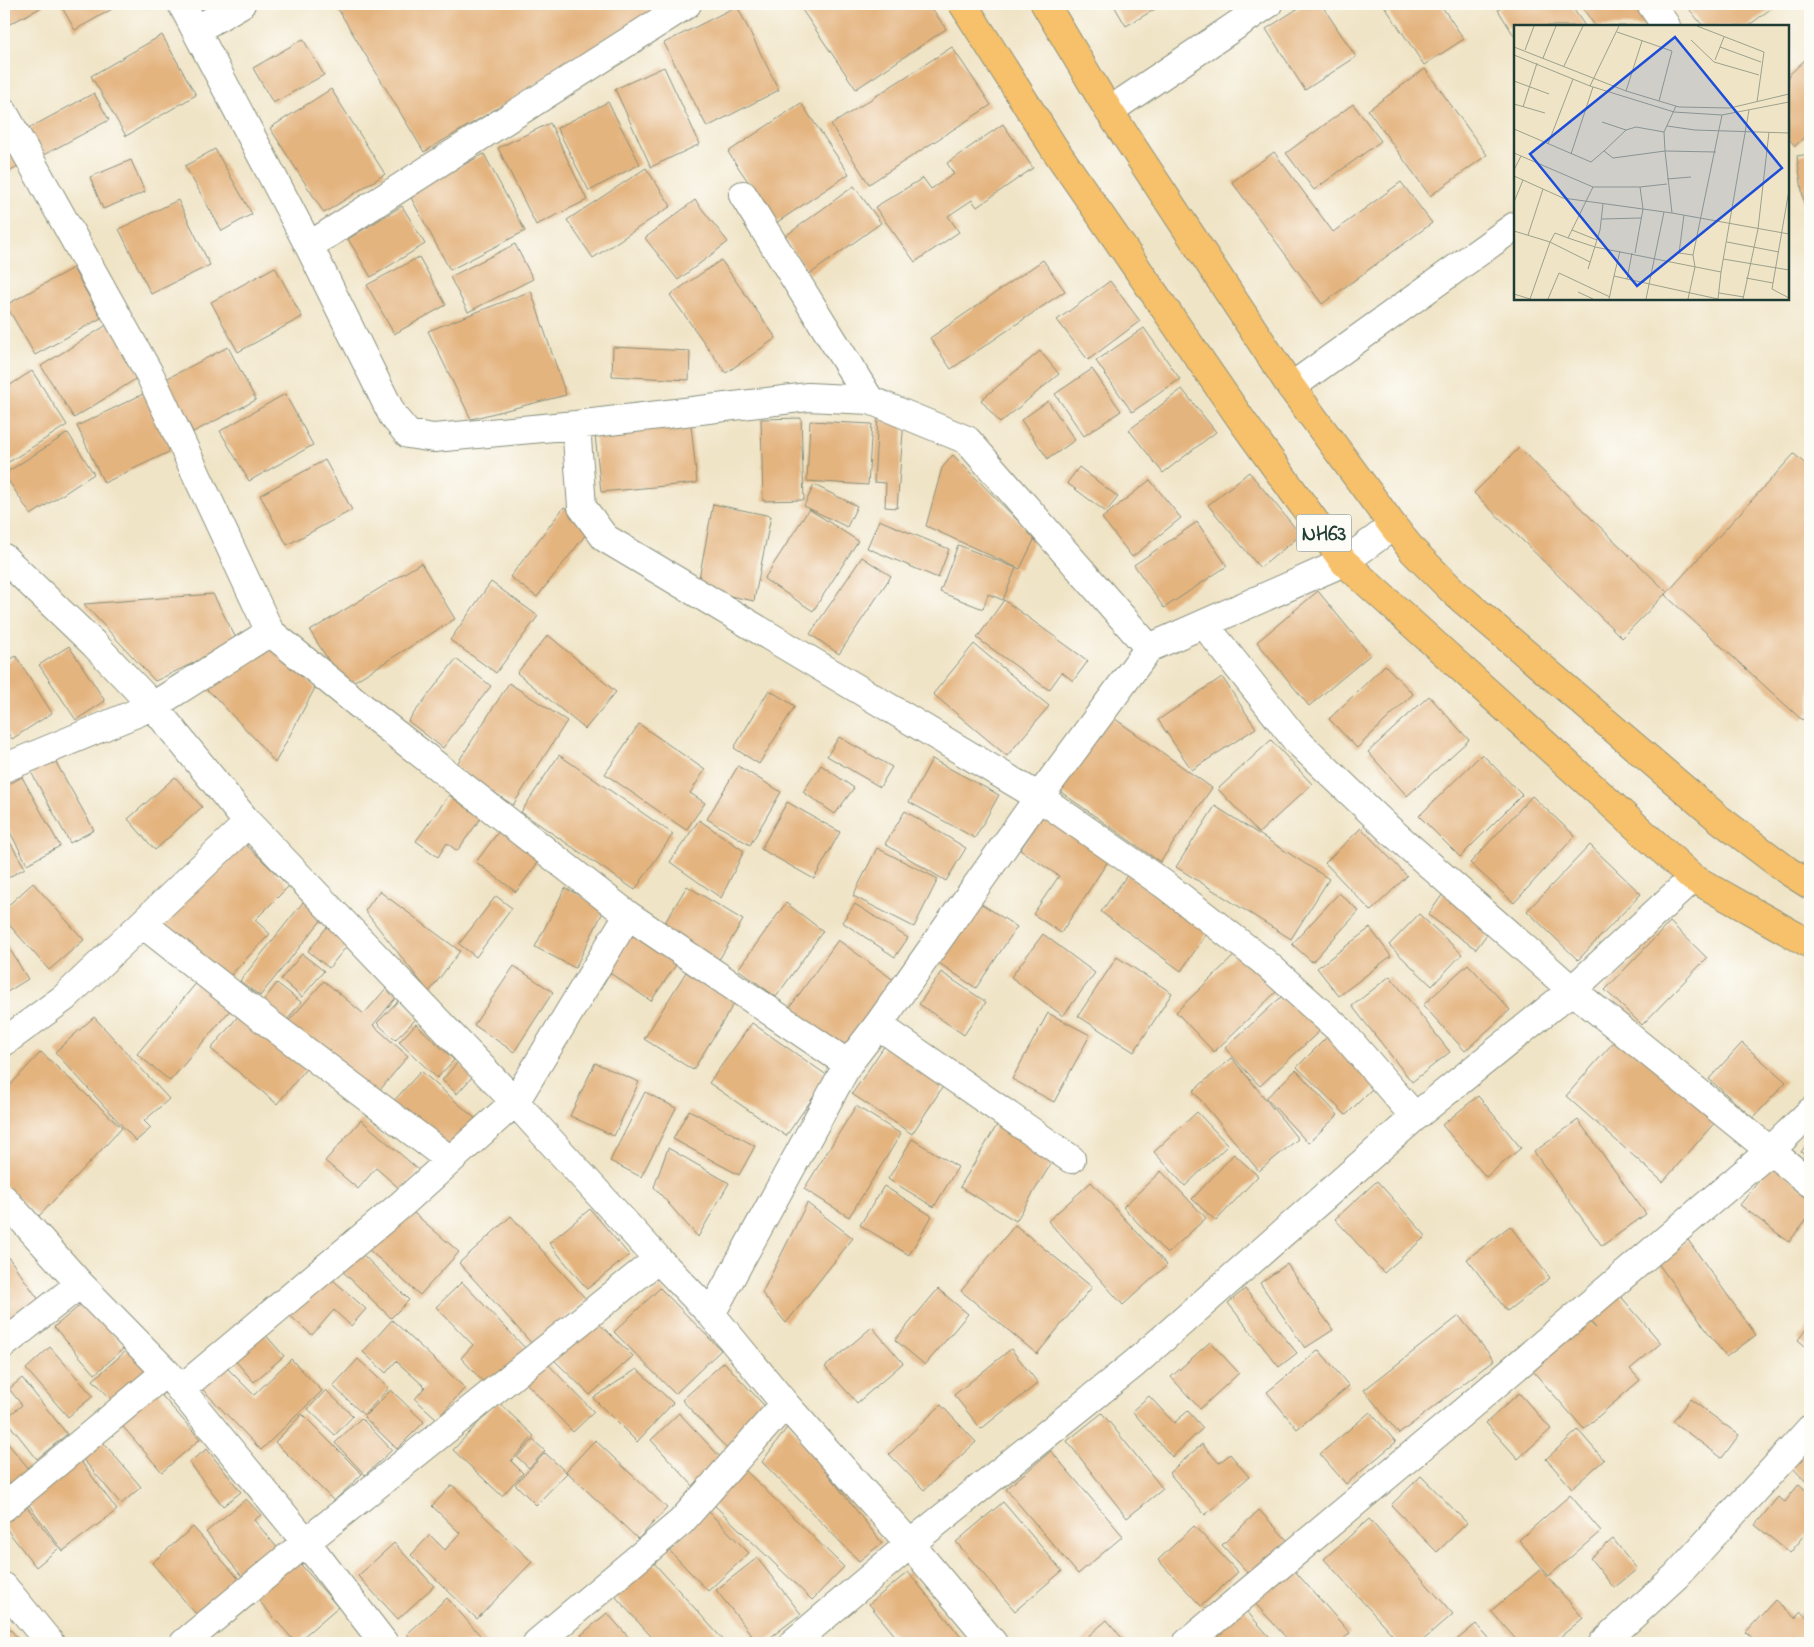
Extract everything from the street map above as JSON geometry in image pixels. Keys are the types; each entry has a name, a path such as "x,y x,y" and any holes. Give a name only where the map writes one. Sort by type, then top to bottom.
{"highway":[{"name":"NH63","path":"963,4 1065,164 1242,422 1344,562 1693,878 1810,944"},
{"name":"NH63","path":"1045,4 1109,111 1291,387 1413,551 1455,593 1718,818 1780,866 1810,885"}],"street":[{"path":"182,4 309,246 393,416 408,434 434,438 576,425 808,397 870,400 967,440 1149,648"},
{"path":"196,30 241,4"},
{"path":"309,246 688,4"},
{"path":"1109,111 1268,4"},
{"path":"1651,4 1665,25"},
{"path":"4,113 150,375 270,632 378,720 628,915 848,1064"},
{"path":"742,195 870,400"},
{"path":"1291,387 1514,227"},
{"path":"576,425 582,507 605,538 1039,797 1165,885 1263,961 1341,1031 1415,1117"},
{"path":"711,1314 848,1064 878,1025 1039,797 1149,648 1344,562 1393,526"},
{"path":"4,558 96,646 153,706 248,823 515,1102 658,1260 711,1314 785,1404 910,1544 993,1643"},
{"path":"1204,624 1296,740 1390,829 1572,990 1810,1184"},
{"path":"4,768 153,706 270,632"},
{"path":"4,1042 64,998 248,823"},
{"path":"793,1643 910,1544 1134,1364 1415,1117 1572,990 1693,878"},
{"path":"4,1507 402,1204 515,1102 628,915"},
{"path":"143,924 262,1018 450,1160"},
{"path":"878,1025 1071,1159"},
{"path":"1187,1643 1770,1151 1810,1112"},
{"path":"4,1199 80,1284 173,1380 306,1542 384,1643"},
{"path":"184,1643 306,1542 658,1260"},
{"path":"4,1344 80,1284"},
{"path":"537,1643 680,1522 785,1404"},
{"path":"1603,1643 1676,1576 1810,1430"},
{"path":"4,1587 50,1643"}],"building":[{"path":"4,4 43,4 44,6 4,27"},
{"path":"60,4 121,4 75,30"},
{"path":"335,4 672,4 424,152"},
{"path":"798,4 929,4 946,29 856,89"},
{"path":"1113,4 1164,4 1126,26"},
{"path":"1305,4 1321,4 1356,57 1305,90 1266,29"},
{"path":"1383,4 1440,4 1464,39 1424,65"},
{"path":"1508,4 1570,4 1584,25 1514,25 1514,35 1498,10"},
{"path":"1580,4 1641,4 1654,25 1594,25"},
{"path":"1685,4 1777,4 1749,25 1702,25"},
{"path":"737,6 779,90 707,127 664,43"},
{"path":"162,35 196,95 126,136 91,76"},
{"path":"303,39 324,75 273,103 253,68"},
{"path":"952,47 991,105 869,184 831,125"},
{"path":"1810,55 1810,132 1795,146 1789,139 1789,75"},
{"path":"664,67 700,144 651,167 615,89"},
{"path":"1425,69 1487,155 1430,196 1368,110"},
{"path":"331,89 385,174 324,213 270,128"},
{"path":"94,93 109,120 36,159 22,132"},
{"path":"608,102 640,164 589,191 557,128"},
{"path":"801,103 849,174 776,223 728,152"},
{"path":"1353,104 1381,141 1314,190 1286,153"},
{"path":"550,123 587,200 536,225 498,148"},
{"path":"1003,124 1033,168 977,207 972,200 948,216 959,232 915,262 875,207 923,178 931,189 954,174 947,163"},
{"path":"4,137 21,165 4,175"},
{"path":"215,149 252,214 222,231 185,166"},
{"path":"1274,152 1333,232 1401,182 1432,223 1322,304 1232,182"},
{"path":"484,154 525,231 450,270 409,194"},
{"path":"1810,154 1810,238 1809,238 1797,156"},
{"path":"131,160 145,192 103,209 90,177"},
{"path":"646,168 671,206 593,258 567,220"},
{"path":"854,186 881,223 810,274 784,237"},
{"path":"178,200 210,265 151,294 119,229"},
{"path":"695,200 728,242 678,280 645,238"},
{"path":"402,206 425,244 371,277 348,239"},
{"path":"515,244 533,279 468,312 450,277"},
{"path":"419,257 446,305 394,334 367,285"},
{"path":"721,260 776,338 726,373 670,295"},
{"path":"1043,260 1065,291 951,369 930,338"},
{"path":"275,267 302,317 238,352 211,302"},
{"path":"73,268 101,318 35,355 6,305"},
{"path":"1110,281 1140,321 1088,360 1057,320"},
{"path":"531,291 566,395 471,419 428,331"},
{"path":"110,323 142,375 74,418 41,366"},
{"path":"1144,328 1180,379 1132,412 1096,361"},
{"path":"228,347 256,400 193,432 166,379"},
{"path":"613,347 690,351 689,380 612,376"},
{"path":"1040,351 1059,374 1000,423 981,400"},
{"path":"1092,369 1121,411 1084,436 1055,394"},
{"path":"32,371 67,425 9,462 4,455 4,389"},
{"path":"1182,389 1216,432 1163,473 1129,430"},
{"path":"145,393 173,450 104,483 77,426"},
{"path":"285,394 313,445 249,481 220,431"},
{"path":"1048,401 1075,440 1048,459 1021,420"},
{"path":"801,418 804,500 763,501 761,419"},
{"path":"878,418 904,420 897,508 885,507 886,483 874,482"},
{"path":"810,421 872,424 868,485 807,481"},
{"path":"691,425 697,483 601,492 595,434"},
{"path":"68,433 94,474 31,515 4,474"},
{"path":"1519,448 1667,592 1622,638 1474,493"},
{"path":"1794,454 1810,468 1810,711 1802,720 1665,595"},
{"path":"953,455 1035,538 1020,569 926,526 942,468"},
{"path":"325,460 352,510 287,545 260,495"},
{"path":"1079,467 1118,497 1106,512 1067,483"},
{"path":"1249,472 1301,535 1260,568 1208,505"},
{"path":"1150,480 1181,518 1132,557 1102,518"},
{"path":"814,485 857,506 847,527 804,506"},
{"path":"713,504 771,516 754,601 697,589"},
{"path":"564,507 591,528 537,597 510,577"},
{"path":"809,509 858,541 813,611 764,579"},
{"path":"879,520 949,549 938,578 867,548"},
{"path":"1197,522 1227,566 1164,608 1134,565"},
{"path":"958,545 1016,568 1003,600 988,594 983,609 940,592"},
{"path":"862,557 891,576 839,654 810,634"},
{"path":"421,563 455,619 345,687 310,631"},
{"path":"491,582 538,616 496,673 450,640"},
{"path":"1318,591 1370,655 1309,706 1257,642"},
{"path":"213,594 238,642 155,681 84,604"},
{"path":"1004,600 1088,661 1073,681 1062,672 1049,690 977,638"},
{"path":"548,635 616,692 585,729 517,673"},
{"path":"271,643 315,688 275,763 258,742 201,685"},
{"path":"974,644 1049,706 1007,756 933,694"},
{"path":"69,646 105,701 76,720 39,665"},
{"path":"16,656 52,713 12,739 4,727 4,664"},
{"path":"456,659 491,686 443,748 408,721"},
{"path":"1385,665 1413,694 1357,748 1329,719"},
{"path":"1222,677 1256,728 1192,770 1158,720"},
{"path":"509,683 567,721 513,805 455,767"},
{"path":"769,690 795,706 759,764 734,748"},
{"path":"1429,696 1469,740 1407,796 1368,752"},
{"path":"1111,716 1212,788 1160,862 1058,790"},
{"path":"639,724 705,770 690,793 705,803 686,830 605,774"},
{"path":"839,737 892,767 880,787 827,756"},
{"path":"1271,740 1312,784 1259,833 1218,789"},
{"path":"1482,754 1522,795 1460,857 1419,816"},
{"path":"559,755 673,834 635,890 521,812"},
{"path":"54,759 94,830 70,843 31,772"},
{"path":"932,759 999,795 975,838 909,802"},
{"path":"821,765 854,788 835,814 803,792"},
{"path":"738,766 781,792 750,845 707,819"},
{"path":"22,777 60,846 27,864 4,821 4,787"},
{"path":"175,777 202,807 155,850 128,819"},
{"path":"449,795 481,818 457,851 447,843 438,857 416,841"},
{"path":"1532,796 1575,836 1514,903 1470,863"},
{"path":"787,802 840,832 814,879 761,849"},
{"path":"1215,806 1329,879 1291,939 1176,867"},
{"path":"905,811 966,848 946,881 885,844"},
{"path":"1046,811 1112,855 1061,933 1033,914 1059,876 1020,850"},
{"path":"699,820 744,851 721,898 670,862"},
{"path":"502,827 542,857 516,892 476,862"},
{"path":"1361,828 1407,876 1371,911 1325,863"},
{"path":"4,832 25,868 4,880"},
{"path":"239,838 289,886 255,920 270,934 221,985 157,922"},
{"path":"1590,845 1641,894 1578,960 1527,911"},
{"path":"877,848 938,879 914,927 853,896"},
{"path":"1128,874 1208,932 1181,971 1101,912"},
{"path":"33,883 84,940 49,970 4,919 4,909"},
{"path":"687,886 743,920 717,963 661,929"},
{"path":"565,888 605,908 575,968 535,947"},
{"path":"379,891 460,951 429,992 365,911"},
{"path":"1445,891 1493,926 1476,949 1428,915"},
{"path":"1339,893 1359,911 1312,962 1292,944"},
{"path":"496,896 512,908 476,957 459,944"},
{"path":"304,901 324,917 260,996 240,981"},
{"path":"977,901 1017,927 976,988 936,961"},
{"path":"786,903 823,931 776,997 738,969"},
{"path":"855,904 908,938 895,957 842,922"},
{"path":"1419,914 1462,954 1432,986 1389,945"},
{"path":"1670,922 1707,958 1642,1025 1605,990"},
{"path":"330,923 351,941 329,968 308,951"},
{"path":"1370,928 1391,956 1339,996 1317,968"},
{"path":"632,934 676,965 651,1001 607,971"},
{"path":"1043,934 1095,973 1063,1016 1011,977"},
{"path":"4,940 28,979 4,994"},
{"path":"838,940 895,981 843,1055 785,1014"},
{"path":"1240,950 1278,990 1214,1052 1176,1012"},
{"path":"302,954 324,971 302,997 281,979"},
{"path":"1117,957 1172,993 1134,1052 1078,1016"},
{"path":"1468,964 1510,1010 1465,1051 1423,1005"},
{"path":"514,966 553,992 514,1052 474,1025"},
{"path":"686,972 735,1002 693,1070 644,1039"},
{"path":"941,972 986,1002 964,1035 919,1004"},
{"path":"1390,976 1450,1052 1412,1082 1352,1006"},
{"path":"198,981 231,1009 170,1081 137,1054"},
{"path":"324,981 364,1014 388,986 398,995 373,1025 408,1056 375,1096 287,1023"},
{"path":"277,983 301,1002 285,1023 261,1004"},
{"path":"1289,990 1325,1026 1260,1086 1225,1048"},
{"path":"398,1001 416,1019 395,1040 377,1023"},
{"path":"1048,1013 1090,1035 1054,1102 1012,1079"},
{"path":"240,1014 306,1069 277,1104 211,1049"},
{"path":"94,1017 169,1099 144,1121 151,1128 136,1141 55,1052"},
{"path":"752,1023 828,1076 786,1136 709,1083"},
{"path":"416,1024 454,1060 437,1078 399,1042"},
{"path":"1331,1033 1380,1081 1346,1115 1297,1067"},
{"path":"1619,1036 1716,1121 1663,1182 1566,1096"},
{"path":"1742,1043 1786,1082 1753,1118 1709,1079"},
{"path":"885,1045 944,1085 912,1134 852,1094"},
{"path":"41,1052 122,1128 39,1216 4,1184 4,1092"},
{"path":"1232,1058 1298,1139 1259,1171 1193,1091"},
{"path":"458,1062 473,1076 457,1094 442,1080"},
{"path":"595,1063 639,1082 614,1136 570,1116"},
{"path":"1296,1070 1338,1115 1308,1143 1266,1098"},
{"path":"421,1071 478,1121 449,1155 391,1104"},
{"path":"645,1092 676,1108 641,1177 610,1161"},
{"path":"1478,1096 1521,1148 1486,1177 1442,1125"},
{"path":"856,1106 901,1134 849,1217 804,1189"},
{"path":"689,1110 755,1146 739,1175 673,1139"},
{"path":"1197,1112 1228,1145 1185,1186 1154,1152"},
{"path":"361,1120 419,1170 401,1190 376,1168 358,1189 325,1161"},
{"path":"1000,1120 1057,1154 1016,1221 960,1187"},
{"path":"1578,1120 1646,1214 1602,1246 1534,1152"},
{"path":"912,1139 958,1167 934,1207 888,1179"},
{"path":"1810,1140 1810,1159 1801,1152"},
{"path":"668,1148 729,1183 698,1237 654,1187"},
{"path":"1234,1154 1258,1176 1216,1221 1192,1199"},
{"path":"1772,1164 1810,1193 1810,1214 1789,1242 1740,1205"},
{"path":"1161,1171 1206,1218 1167,1254 1123,1207"},
{"path":"1377,1181 1426,1236 1384,1273 1335,1219"},
{"path":"1091,1182 1167,1265 1123,1305 1048,1221"},
{"path":"884,1186 932,1216 909,1255 860,1225"},
{"path":"807,1203 853,1238 786,1323 762,1293"},
{"path":"407,1207 459,1252 420,1295 369,1250"},
{"path":"590,1209 629,1255 587,1289 549,1243"},
{"path":"511,1216 586,1299 534,1346 459,1263"},
{"path":"1015,1225 1092,1287 1037,1354 961,1291"},
{"path":"1510,1226 1550,1278 1507,1311 1467,1259"},
{"path":"1688,1240 1756,1335 1726,1357 1657,1262"},
{"path":"355,1247 409,1300 391,1318 337,1266"},
{"path":"4,1251 39,1300 4,1325"},
{"path":"1287,1264 1333,1330 1305,1348 1260,1283"},
{"path":"325,1273 366,1309 351,1326 334,1310 312,1335 288,1314"},
{"path":"462,1282 528,1351 486,1385 461,1358 473,1345 436,1307"},
{"path":"660,1288 721,1350 675,1394 614,1332"},
{"path":"938,1289 968,1314 925,1365 895,1340"},
{"path":"1245,1289 1297,1353 1279,1367 1228,1303"},
{"path":"1617,1292 1661,1343 1630,1369 1640,1380 1584,1429 1531,1369 1587,1320 1596,1328 1587,1318"},
{"path":"84,1302 124,1348 95,1374 54,1327"},
{"path":"1459,1316 1494,1360 1399,1434 1364,1390"},
{"path":"592,1317 633,1356 590,1395 552,1358"},
{"path":"392,1320 465,1388 437,1419 415,1399 425,1387 396,1361 386,1373 363,1352"},
{"path":"1810,1324 1810,1350 1798,1340"},
{"path":"872,1327 903,1363 857,1403 825,1367"},
{"path":"263,1332 284,1356 254,1382 233,1358"},
{"path":"1210,1342 1239,1373 1200,1409 1171,1377"},
{"path":"135,1343 155,1367 114,1402 93,1380"},
{"path":"50,1347 93,1396 68,1417 26,1369"},
{"path":"1011,1349 1038,1383 981,1429 954,1395"},
{"path":"1319,1350 1349,1386 1297,1429 1267,1392"},
{"path":"291,1359 322,1391 261,1450 202,1389 225,1366 254,1395"},
{"path":"358,1359 389,1388 364,1415 333,1386"},
{"path":"545,1361 594,1412 573,1432 524,1381"},
{"path":"724,1362 772,1414 730,1452 682,1400"},
{"path":"637,1369 673,1403 637,1442 593,1398"},
{"path":"22,1378 67,1434 37,1459 5,1419 22,1405 9,1389"},
{"path":"156,1389 200,1439 162,1472 119,1422"},
{"path":"326,1390 353,1416 335,1435 308,1409"},
{"path":"391,1390 424,1422 397,1449 364,1417"},
{"path":"1519,1393 1551,1429 1518,1459 1486,1423"},
{"path":"1149,1396 1174,1423 1188,1411 1203,1428 1172,1457 1132,1411"},
{"path":"1690,1399 1739,1435 1722,1458 1673,1422"},
{"path":"498,1402 534,1436 511,1461 523,1473 502,1496 453,1450"},
{"path":"941,1405 976,1442 924,1490 889,1454"},
{"path":"1370,1412 1396,1442 1346,1484 1320,1454"},
{"path":"679,1413 725,1462 696,1489 651,1440"},
{"path":"1102,1413 1163,1489 1127,1518 1067,1441"},
{"path":"302,1414 362,1474 334,1501 275,1442"},
{"path":"361,1418 392,1450 365,1475 335,1443"},
{"path":"789,1425 882,1543 859,1561 762,1462"},
{"path":"1578,1430 1604,1460 1572,1488 1546,1459"},
{"path":"97,1435 141,1487 121,1504 77,1452"},
{"path":"4,1439 31,1471 4,1494"},
{"path":"533,1440 545,1451 529,1468 517,1457"},
{"path":"595,1440 667,1508 638,1539 566,1471"},
{"path":"1810,1442 1810,1486 1790,1465"},
{"path":"1202,1444 1219,1463 1230,1454 1249,1477 1205,1515 1169,1473"},
{"path":"207,1449 241,1492 223,1506 189,1462"},
{"path":"1051,1451 1123,1536 1078,1574 1006,1489"},
{"path":"545,1453 567,1473 536,1505 515,1484"},
{"path":"77,1456 117,1510 63,1551 23,1497"},
{"path":"740,1465 844,1567 812,1600 708,1499"},
{"path":"1421,1476 1467,1523 1437,1552 1391,1505"},
{"path":"1799,1484 1810,1494 1810,1529 1790,1553 1755,1525 1778,1497 1785,1502"},
{"path":"452,1485 532,1562 477,1619 411,1555 430,1535 445,1550 460,1533 432,1506"},
{"path":"1570,1495 1601,1531 1549,1576 1519,1540"},
{"path":"20,1498 59,1548 36,1567 4,1526 4,1511"},
{"path":"246,1499 261,1515 254,1520 280,1551 244,1579 206,1532"},
{"path":"1003,1502 1062,1571 1015,1611 956,1542"},
{"path":"1259,1510 1289,1542 1252,1577 1222,1545"},
{"path":"708,1511 749,1553 708,1591 668,1549"},
{"path":"1369,1519 1453,1614 1420,1643 1400,1643 1324,1559"},
{"path":"1194,1526 1238,1572 1201,1606 1158,1560"},
{"path":"193,1527 244,1585 202,1621 152,1563"},
{"path":"1613,1539 1637,1569 1614,1588 1590,1558"},
{"path":"394,1543 434,1586 398,1619 358,1576"},
{"path":"295,1558 338,1607 296,1643 253,1594"},
{"path":"757,1558 801,1614 763,1643 758,1643 716,1590"},
{"path":"653,1562 726,1643 657,1643 615,1596"},
{"path":"1292,1568 1350,1633 1339,1643 1291,1643 1254,1602"},
{"path":"1541,1569 1583,1618 1553,1643 1519,1643 1491,1611"},
{"path":"908,1572 966,1643 901,1643 869,1604"},
{"path":"447,1598 487,1643 416,1643 407,1634"},
{"path":"1775,1600 1795,1618 1801,1612 1810,1620 1810,1643 1758,1643 1746,1632"},
{"path":"1242,1606 1275,1643 1211,1643 1206,1637"},
{"path":"607,1613 634,1643 589,1643 581,1635"},
{"path":"1107,1620 1126,1643 1080,1643"},
{"path":"4,1622 22,1643 4,1643"},
{"path":"1476,1624 1492,1643 1453,1643"}]}
